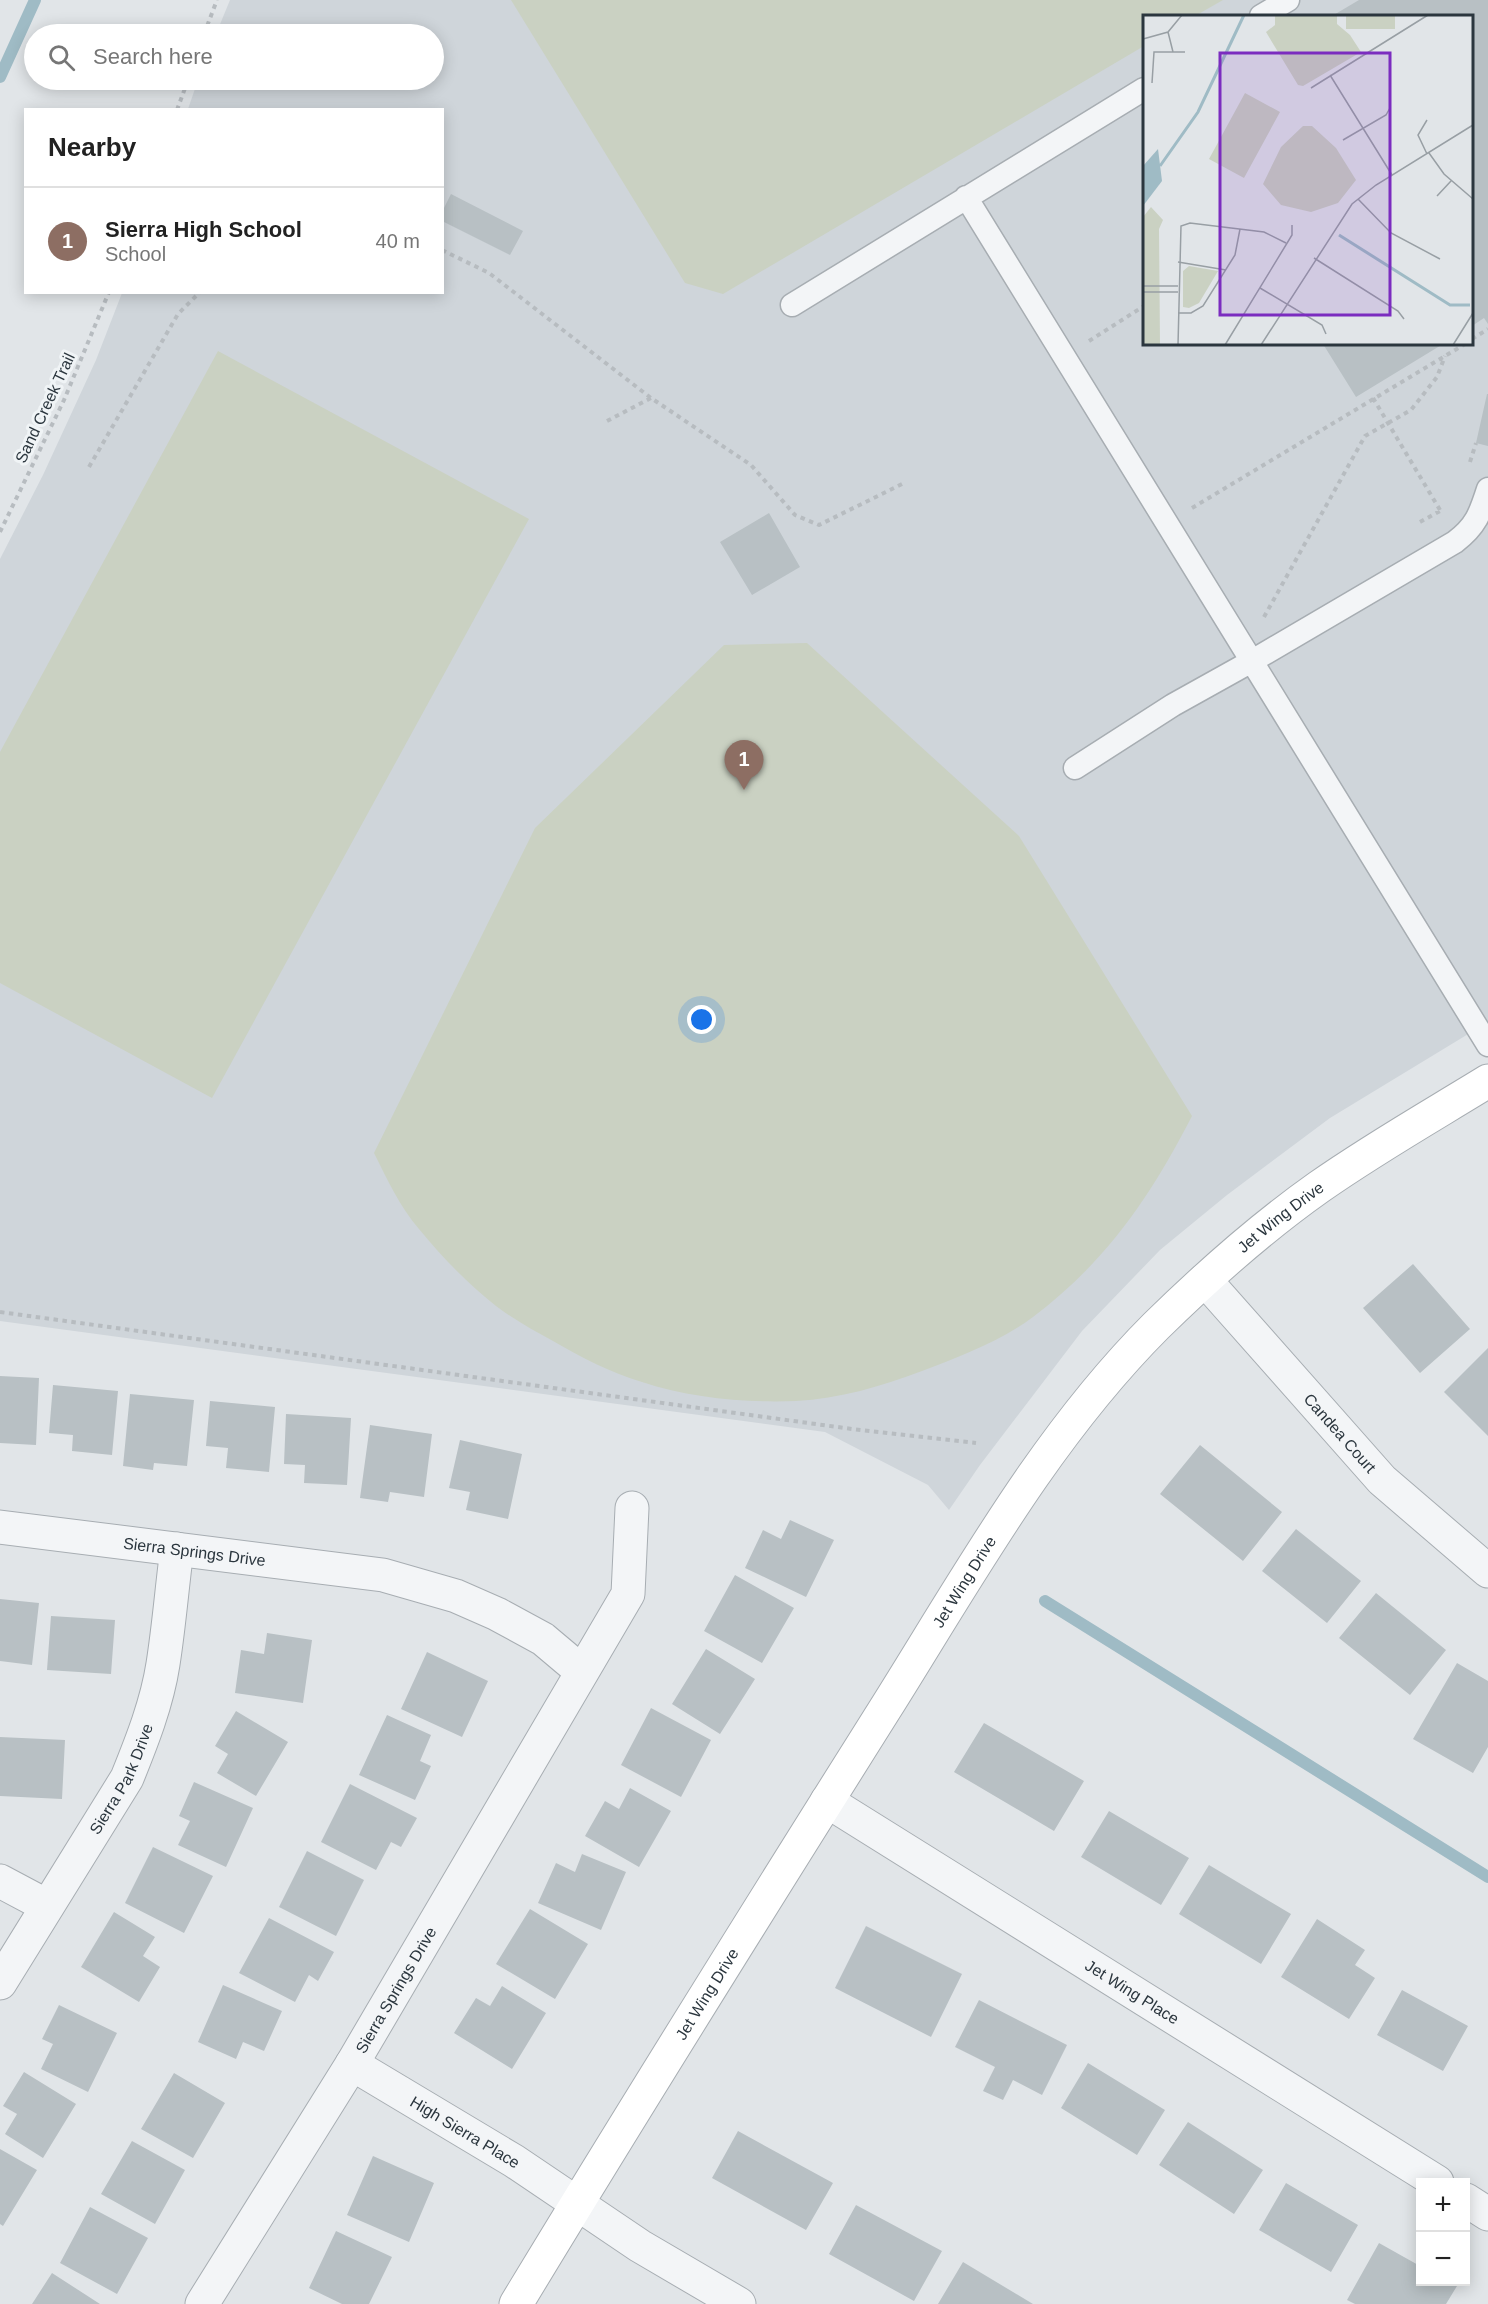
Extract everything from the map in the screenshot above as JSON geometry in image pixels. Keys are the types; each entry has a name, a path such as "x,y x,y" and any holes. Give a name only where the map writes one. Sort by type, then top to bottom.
{"main road":[{"name":"Jet Wing Drive","path":"516,2304 827,1801 998,1530 1054,1446 1108,1379 1154,1329 1260,1232 1318,1187 1488,1081"}],"street":[{"name":"Candea Court","path":"1205,1280 1382,1480 1488,1571"},
{"name":"Sierra Springs Drive","path":"202,2304 352,2064 628,1594 632,1508"},
{"name":"Sierra Springs Drive","path":"0,1527 384,1575 421,1584 456,1596 535,1634 581,1671"},
{"name":"Sierra Park Drive","path":"0,1983 127,1778 152,1709 163,1665 177,1549"},
{"name":"Jet Wing Place","path":"827,1801 1431,2178"},
{"path":"0,1881 47,1906"},
{"name":"High Sierra Place","path":"352,2064 514,2161 577,2204"},
{"path":"1470,2203 1488,2214"},
{"path":"577,2204 640,2246 739,2304"}],"lane":[{"path":"1263,15 1288,0"},
{"path":"792,305 1143,90"},
{"path":"966,197 1488,1045"},
{"path":"1075,768 1173,705 1455,542 1468,532 1479,517 1488,489"}],"path":[{"path":"208,24 217,0"},
{"path":"178,108 184,90"},
{"path":"444,251 489,273 651,398 751,465 795,515 819,525 902,484"},
{"name":"Sand Creek Trail","path":"0,532 64,399 108,294"},
{"path":"89,467 178,314 198,294"},
{"path":"1473,338 1488,329"},
{"path":"1082,332 1094,351"},
{"path":"1167,523 1463,345"},
{"path":"1263,619 1365,436 1411,410 1437,377 1445,355"},
{"path":"607,421 651,398"},
{"path":"1373,398 1440,510"},
{"path":"1468,468 1476,443"},
{"path":"1185,498 1198,518"},
{"path":"1411,528 1447,503"},
{"path":"1256,609 1263,619"},
{"path":"1263,619 1273,613"},
{"path":"0,1312 840,1428 976,1443"}],"shaded area":[{"path":"230,0 1488,0 1488,1022 1330,1118 1227,1195 1160,1250 1082,1331 980,1465 949,1510 928,1485 825,1432 0,1321 0,559 43,475 96,360 122,294 444,294 444,108 188,108 195,90 444,90 444,24 220,24"}],"green space":[{"path":"511,0 1223,0 1197,15 1143,15 1143,47 723,294 685,283"},
{"path":"218,351 529,519 212,1098 0,983 0,752"},
{"path":"807,643 1019,836 1192,1116 1143,1200 1105,1250 1059,1296 1021,1326 1007,1334 922,1371 844,1395 796,1401 758,1401 699,1396 619,1374 574,1353 503,1311 465,1279 419,1229 400,1202 374,1153 535,828 724,645"}],"building":[{"path":"1359,0 1488,0 1488,324 1484,318 1473,325 1473,15 1334,15"},
{"path":"451,194 523,231 510,255 444,222 444,208"},
{"path":"1324,345 1441,345 1356,397"},
{"path":"1488,394 1488,446 1476,443"},
{"path":"769,513 800,567 752,595 720,542"},
{"path":"1413,1264 1470,1329 1420,1373 1363,1308"},
{"path":"1488,1348 1488,1436 1444,1392"},
{"path":"0,1376 39,1378 36,1445 0,1443"},
{"path":"53,1385 118,1391 112,1455 72,1451 73,1435 49,1433"},
{"path":"130,1394 194,1400 187,1466 154,1463 153,1470 123,1466"},
{"path":"210,1401 275,1407 269,1472 226,1468 228,1448 206,1446"},
{"path":"286,1414 351,1418 347,1485 304,1483 305,1465 284,1464"},
{"path":"370,1425 432,1434 424,1497 390,1492 388,1502 360,1498"},
{"path":"460,1440 522,1454 508,1519 466,1510 470,1492 449,1488"},
{"path":"1200,1445 1282,1512 1243,1561 1160,1494"},
{"path":"790,1520 834,1540 806,1597 745,1568 763,1530 781,1539"},
{"path":"1296,1529 1361,1581 1327,1623 1262,1571"},
{"path":"735,1575 794,1608 762,1663 704,1631"},
{"path":"1376,1593 1446,1650 1410,1695 1339,1638"},
{"path":"0,1599 39,1603 32,1665 0,1661"},
{"path":"51,1616 115,1620 111,1674 47,1670"},
{"path":"267,1633 312,1640 303,1703 235,1693 241,1650 264,1654"},
{"path":"706,1649 755,1679 720,1734 672,1704"},
{"path":"427,1652 488,1681 462,1737 401,1709"},
{"path":"1457,1663 1488,1681 1488,1747 1473,1773 1413,1739"},
{"path":"651,1708 711,1740 681,1797 621,1765"},
{"path":"236,1711 288,1742 256,1796 217,1773 228,1754 215,1746"},
{"path":"387,1715 431,1735 420,1761 431,1766 415,1800 359,1775"},
{"path":"984,1723 1084,1781 1054,1831 954,1772"},
{"path":"0,1737 65,1740 62,1799 0,1796"},
{"path":"194,1782 253,1808 226,1867 178,1845 190,1821 179,1816"},
{"path":"350,1784 417,1818 401,1847 391,1842 376,1870 321,1842"},
{"path":"630,1788 671,1811 639,1867 585,1836 605,1801 619,1809"},
{"path":"1109,1811 1189,1858 1161,1905 1081,1857"},
{"path":"153,1847 213,1876 184,1933 125,1903"},
{"path":"307,1851 364,1880 336,1936 279,1907"},
{"path":"582,1854 626,1872 601,1930 538,1903 556,1863 575,1872"},
{"path":"1209,1865 1291,1914 1261,1964 1179,1914"},
{"path":"530,1909 588,1944 555,1999 496,1964"},
{"path":"114,1912 155,1937 143,1956 160,1967 139,2002 81,1967"},
{"path":"269,1918 334,1952 318,1981 309,1975 295,2002 239,1973"},
{"path":"1317,1919 1365,1950 1355,1965 1375,1978 1349,2019 1281,1977"},
{"path":"866,1926 962,1974 931,2037 835,1988"},
{"path":"223,1985 282,2011 264,2051 243,2042 236,2059 198,2042"},
{"path":"502,1986 546,2013 512,2069 454,2033 476,1998 490,2006"},
{"path":"1402,1990 1468,2026 1443,2071 1377,2035"},
{"path":"979,2000 1067,2045 1042,2095 1013,2080 1003,2100 983,2091 995,2067 955,2047"},
{"path":"59,2005 117,2033 88,2092 41,2069 53,2044 42,2039"},
{"path":"1088,2063 1165,2110 1137,2155 1061,2108"},
{"path":"24,2072 76,2104 43,2158 5,2134 17,2114 3,2106"},
{"path":"174,2073 225,2103 193,2158 141,2129"},
{"path":"1188,2122 1263,2170 1234,2214 1159,2165"},
{"path":"738,2131 833,2183 806,2230 712,2178"},
{"path":"132,2141 185,2170 155,2224 101,2194"},
{"path":"0,2149 37,2170 3,2226 0,2224"},
{"path":"373,2156 434,2183 409,2242 347,2215"},
{"path":"1286,2183 1358,2225 1331,2272 1259,2230"},
{"path":"856,2205 942,2251 914,2301 829,2254"},
{"path":"90,2207 148,2238 117,2294 60,2263"},
{"path":"336,2231 392,2257 369,2304 342,2304 309,2288"},
{"path":"1379,2243 1416,2264 1416,2286 1457,2286 1446,2304 1355,2304 1347,2300"},
{"path":"963,2262 1033,2304 938,2304"},
{"path":"52,2273 100,2304 32,2304"}],"waterway":[{"path":"24,24 35,0"},
{"path":"0,77 24,24"},
{"path":"1045,1601 1488,1877"}],"place":[{"name":"Sierra High School","path":"744,790"}]}
